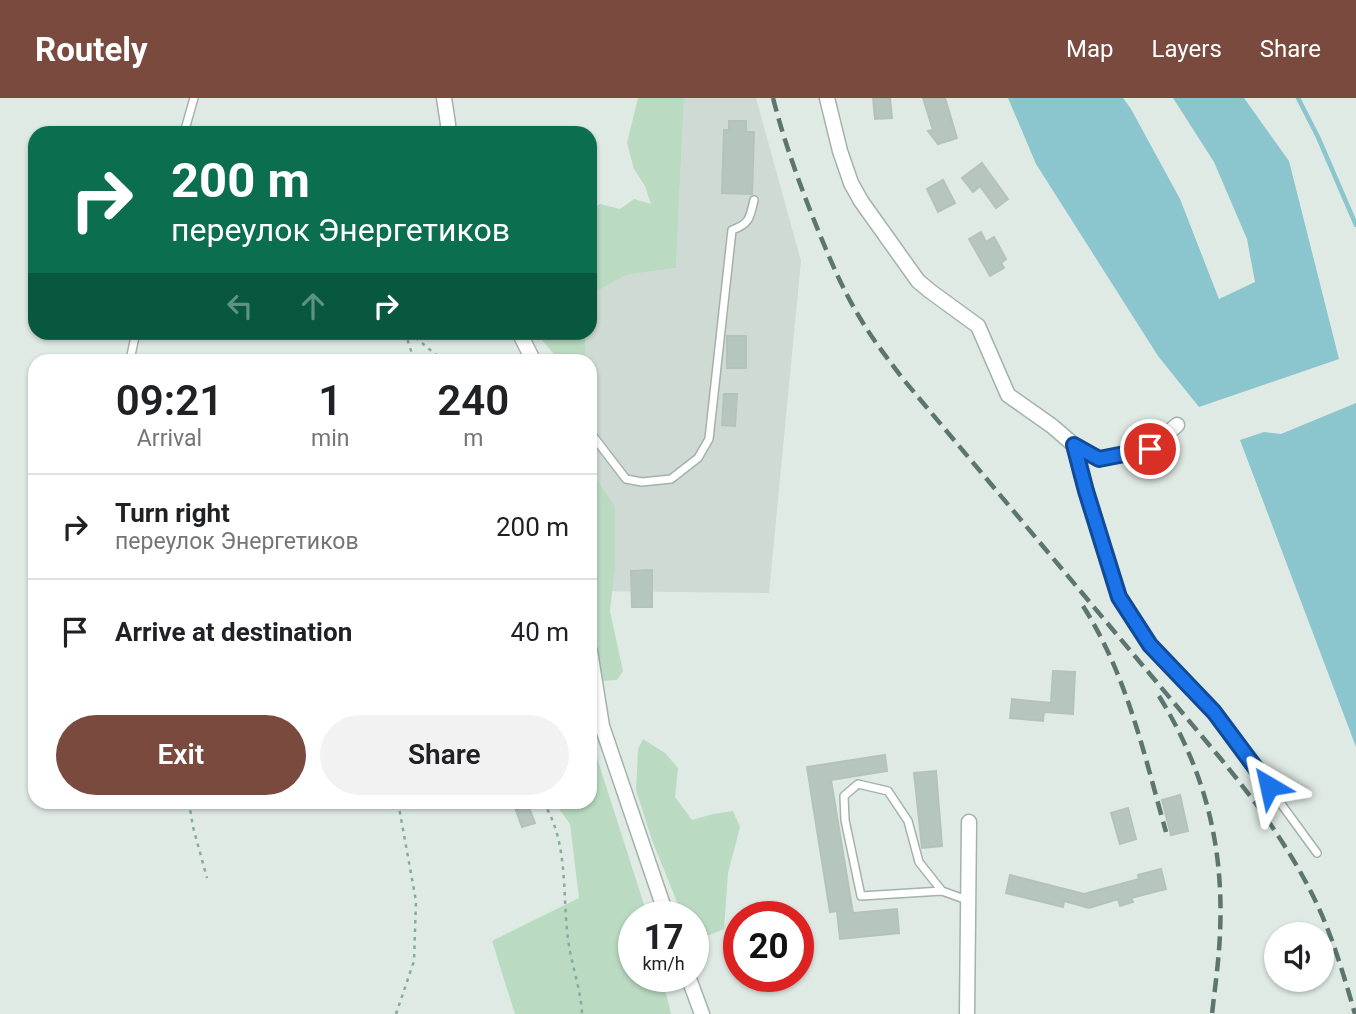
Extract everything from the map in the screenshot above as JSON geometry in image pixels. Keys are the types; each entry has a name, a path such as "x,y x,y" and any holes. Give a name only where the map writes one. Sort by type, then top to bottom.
{"street":[{"path":"444,98 448,126"},
{"path":"827,98 840,151 851,183 861,201 918,281 978,326 1009,395 1074,445 1099,459 1150,449 1177,425"},
{"path":"597,695 602,726 662,901"},
{"path":"967,1014 969,822"},
{"path":"694,992 702,1014"}],"lane":[{"path":"186,126 194,98"},
{"path":"597,441 626,479 642,482 671,479 698,458 709,439 732,230 750,219 754,200"},
{"path":"1074,445 1119,597 1150,645 1214,712 1317,853"},
{"path":"942,891 919,862 908,821 888,791 858,784 844,796 845,820 861,896 942,891 968,900"}],"path":[{"path":"417,340 434,354"},
{"path":"190,809 207,878"},
{"path":"396,1014 414,961 416,901 399,809"},
{"path":"546,809 556,831 563,865 568,941 582,1014"}],"shaded area":[{"path":"684,98 756,98 801,261 769,593 597,591 597,354 585,354 585,340 597,340 597,291 626,275 676,268"}],"green space":[{"path":"638,98 684,98 676,268 626,275 597,291 597,206 600,204 620,209 634,199 651,204 645,186 634,169 627,143"},
{"path":"542,340 585,340 585,354 554,354"},
{"path":"597,480 615,506 615,566 610,611 623,671 617,680 600,681 597,663"},
{"path":"643,739 665,753 678,768 675,797 692,820 733,811 740,827 728,873 726,901 723,901 723,929 709,935 709,901 677,901 652,840 636,790 638,749"},
{"path":"597,758 643,901 618,901 618,992 666,992 671,1014 515,1014 492,941 579,898 570,824 559,809 597,809"}],"water":[{"path":"1008,98 1123,98 1180,199 1219,299 1255,282 1247,239 1214,162 1173,98 1244,98 1289,161 1339,359 1199,407 1158,356 1036,164"},
{"path":"1356,403 1356,747 1240,440 1264,432 1281,434"}],"building":[{"path":"873,98 890,98 892,118 875,119"},
{"path":"923,98 945,98 957,138 938,144 928,131 933,130"},
{"path":"729,121 746,121 746,132 754,132 752,194 722,193 724,130 729,130"},
{"path":"982,163 1008,199 996,208 980,186 973,192 962,178"},
{"path":"943,180 955,203 938,212 927,189"},
{"path":"981,232 986,242 994,237 1006,259 1001,263 1004,268 990,276 969,239"},
{"path":"727,336 746,336 746,368 727,368"},
{"path":"724,394 737,394 735,426 722,425"},
{"path":"652,570 652,607 632,607 631,571"},
{"path":"1053,671 1075,672 1073,714 1044,712 1043,721 1010,718 1012,699 1051,703"},
{"path":"885,755 887,771 831,780 853,913 897,909 899,933 840,939 837,911 830,912 807,767"},
{"path":"936,771 942,846 922,848 914,773"},
{"path":"1180,795 1188,831 1171,835 1162,800"},
{"path":"1128,808 1136,839 1120,844 1111,813"},
{"path":"516,809 530,809 535,823 522,827"},
{"path":"1161,869 1166,889 1131,898 1133,902 1120,906 1118,899 1089,908 1064,901 1063,907 1006,893 1010,875 1084,894 1139,879 1138,875"}],"waterway":[{"path":"1298,98 1356,225"}],"railway":[{"path":"773,98 788,150 813,218 838,278 865,326 903,379 1221,759 1260,810 1296,864 1316,902 1333,943 1355,1014"},
{"path":"1083,606 1123,687 1166,832"},
{"path":"1159,696 1175,724 1200,781 1215,840 1219,870 1220,933 1212,1014"}],"route":[{"path":"1150,449 1099,459 1074,445 1119,597 1150,645 1214,712 1269,786"}]}
